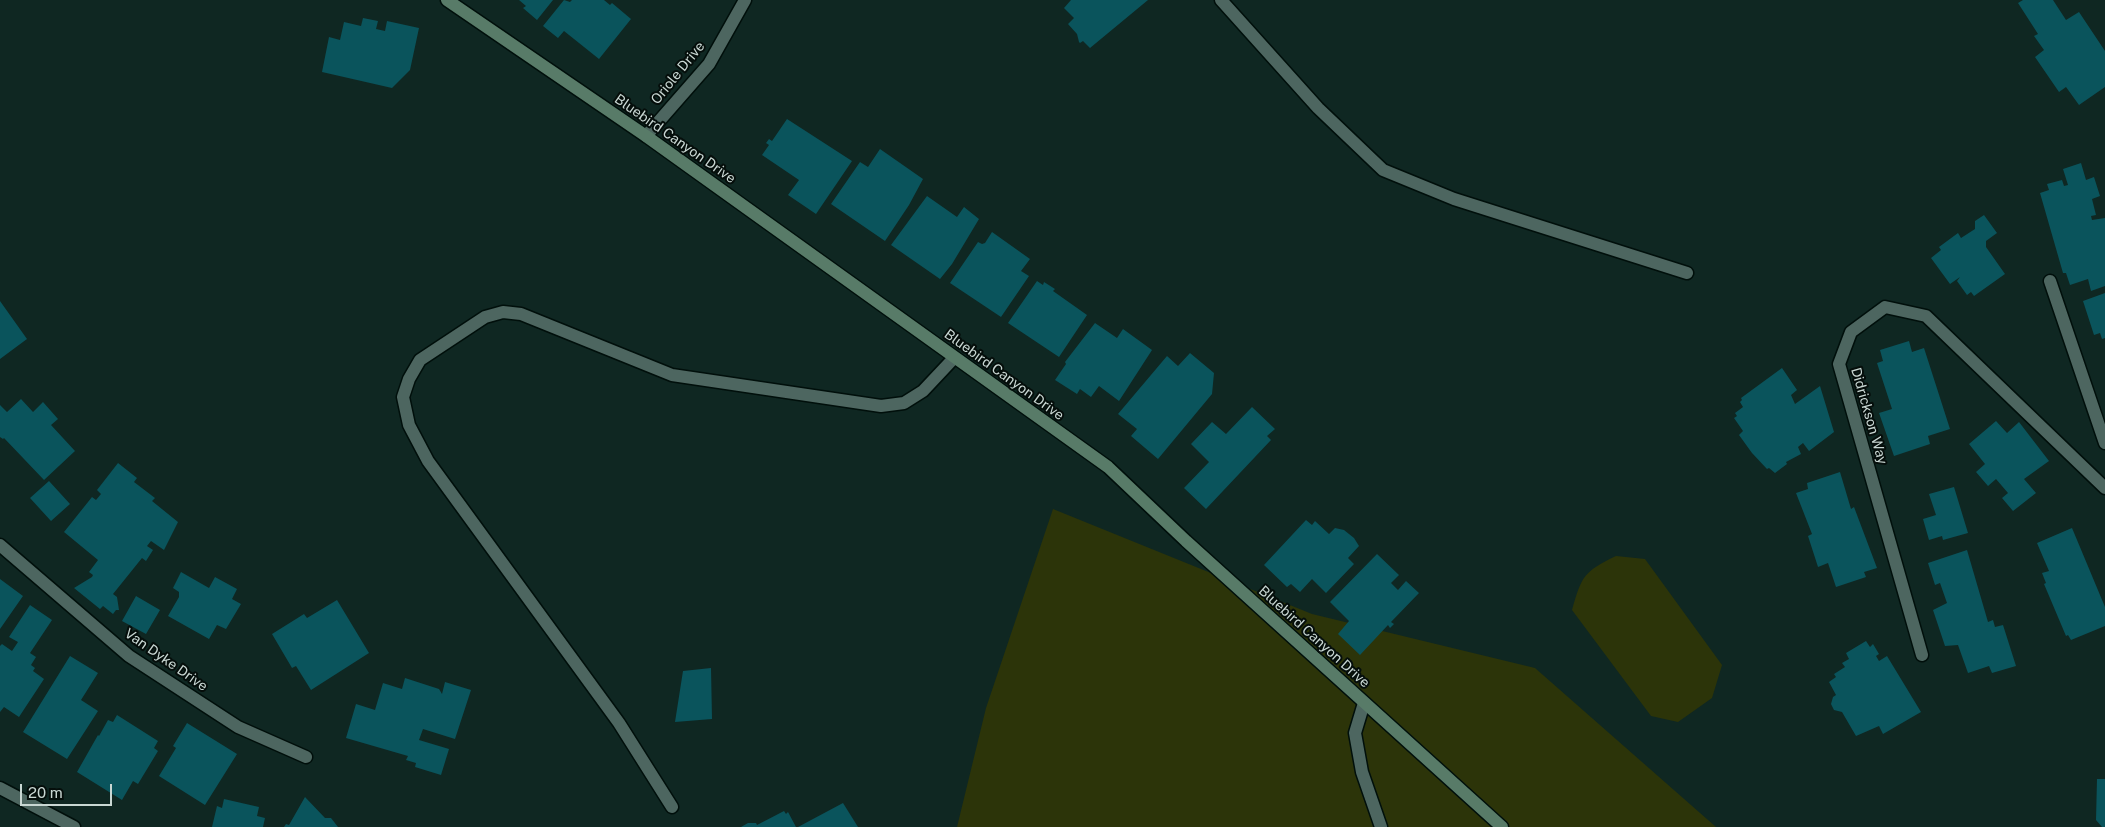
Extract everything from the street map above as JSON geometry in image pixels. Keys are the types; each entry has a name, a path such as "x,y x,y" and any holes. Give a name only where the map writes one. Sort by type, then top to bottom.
{"street":[{"name":"Bluebird Canyon Drive","path":"447,0 646,136 954,358 1108,466 1186,541 1502,827"},
{"name":"Oriole Drive","path":"646,136 709,64 745,0"},
{"path":"1222,0 1318,108 1383,170 1454,199 1687,273"},
{"path":"2050,281 2105,443"},
{"name":"Didrickson Way","path":"1922,655 1839,364 1851,332 1885,307 1926,316 2105,488"},
{"path":"672,807 619,723 428,461 409,425 403,397 409,379 420,360 485,317 503,312 521,314 672,376 881,406 904,403 911,399 923,391 954,358"},
{"name":"Van Dyke Drive","path":"0,545 129,656 238,727 306,758"},
{"path":"1364,703 1355,733 1362,772 1381,827"},
{"path":"0,788 74,827"}],"green space":[{"path":"1053,509 1312,614 1535,668 1716,827 957,827 986,708"},
{"path":"1616,556 1645,559 1722,665 1712,698 1678,722 1651,716 1572,610 1578,589 1585,576 1597,566"}],"building":[{"path":"519,0 553,0 537,20 523,8 526,6"},
{"path":"564,0 570,2 572,0 604,0 610,5 612,3 631,19 599,59 564,31 558,38 543,26"},
{"path":"1071,0 1148,0 1090,48 1083,41 1079,42 1077,34 1068,24 1074,18 1064,8"},
{"path":"2023,0 2053,0 2066,20 2079,12 2105,51 2105,87 2079,105 2066,87 2059,92 2035,57 2044,50 2034,36 2038,34 2018,3"},
{"path":"363,18 378,21 376,29 385,31 387,21 419,28 410,70 392,88 322,72 329,37 340,40 344,22 361,26"},
{"path":"787,119 852,161 816,214 788,195 799,180 762,155 769,145 766,143 769,139 772,141"},
{"path":"880,149 923,179 909,205 885,241 831,204 860,162 868,167"},
{"path":"2081,163 2086,180 2094,177 2100,196 2092,199 2096,215 2091,216 2092,220 2105,218 2105,286 2091,291 2088,279 2070,285 2066,273 2063,273 2040,193 2049,190 2047,184 2062,180 2064,186 2068,185 2063,169"},
{"path":"927,196 957,217 964,207 979,219 952,264 940,279 891,245"},
{"path":"1984,215 1997,233 1986,241 1986,247 2005,274 1974,296 1971,292 1967,295 1957,281 1960,277 1950,284 1931,258 1941,250 1939,247 1958,233 1961,238 1975,229 1975,221"},
{"path":"992,232 1030,259 1021,271 1029,276 1001,317 950,283 978,242 985,243"},
{"path":"1037,281 1043,285 1044,282 1055,289 1053,291 1087,315 1059,357 1008,323"},
{"path":"2105,293 2105,338 2102,339 2100,333 2094,335 2083,301"},
{"path":"0,301 27,339 0,359"},
{"path":"1095,323 1117,338 1123,329 1152,350 1119,401 1099,386 1091,397 1080,389 1077,394 1055,380 1066,364 1065,362"},
{"path":"1909,341 1912,352 1924,348 1950,429 1928,436 1930,444 1894,456 1879,413 1892,409 1877,363 1883,361 1880,350"},
{"path":"1190,353 1214,373 1212,394 1158,459 1131,436 1137,429 1118,414 1167,356 1178,366"},
{"path":"1782,368 1797,390 1791,395 1795,404 1820,386 1834,432 1809,451 1803,443 1798,447 1801,454 1786,462 1787,464 1775,473 1769,468 1767,469 1752,453 1739,435 1743,431 1734,418 1737,416 1735,413 1743,407 1740,402 1741,398"},
{"path":"21,399 33,412 43,402 58,419 51,425 75,451 44,480 4,438 0,437 0,405 7,412"},
{"path":"1252,407 1275,429 1267,436 1271,440 1206,509 1184,488 1209,462 1191,444 1212,422 1226,434"},
{"path":"1996,421 2007,433 2019,422 2049,461 2024,479 2036,493 2013,511 2002,498 2008,493 1996,479 1988,486 1976,472 1985,464 1969,444"},
{"path":"118,463 137,478 134,482 155,498 152,501 178,522 164,550 151,541 147,546 153,550 146,561 142,558 113,594 117,597 119,610 116,610 113,614 103,606 100,609 74,588 92,577 93,575 89,572 98,560 64,532 92,497 96,500 101,494 97,490"},
{"path":"1840,472 1851,509 1854,507 1877,568 1864,572 1866,577 1836,587 1828,563 1818,567 1808,536 1812,534 1796,493 1808,489 1807,483"},
{"path":"49,481 70,504 51,521 30,498"},
{"path":"1954,487 1968,533 1943,540 1942,536 1929,540 1923,519 1936,515 1929,494"},
{"path":"1306,520 1312,525 1315,521 1329,534 1335,528 1344,530 1354,538 1359,546 1348,558 1354,564 1326,593 1312,579 1300,592 1291,584 1287,587 1264,565"},
{"path":"2072,528 2105,607 2105,626 2071,640 2068,635 2066,636 2044,584 2046,583 2042,573 2049,571 2037,543"},
{"path":"1967,550 1988,622 1993,620 1995,627 2003,625 2016,666 1992,673 1989,666 1968,673 1958,645 1945,646 1933,610 1947,603 1940,583 1935,585 1928,563"},
{"path":"1377,554 1399,575 1391,583 1398,590 1406,581 1419,593 1391,622 1394,624 1390,628 1388,625 1360,655 1338,634 1349,621 1330,602"},
{"path":"181,572 209,588 215,577 237,589 232,599 241,604 226,629 217,625 209,639 168,616 179,597 179,592 173,588"},
{"path":"0,579 23,596 0,629"},
{"path":"136,596 160,610 146,634 122,621"},
{"path":"337,600 369,653 311,690 296,666 292,668 272,634 304,614 307,618"},
{"path":"30,605 52,620 30,653 36,657 31,665 35,668 33,671 44,679 19,717 4,707 0,712 0,646 2,644 12,651 18,642 9,637"},
{"path":"1866,641 1870,647 1873,644 1879,654 1876,656 1879,661 1887,656 1921,712 1883,734 1879,726 1856,736 1842,712 1834,710 1831,704 1833,697 1836,695 1829,682 1836,677 1834,674 1845,667 1842,663 1849,659 1846,653"},
{"path":"70,656 98,673 81,700 98,711 67,759 23,732"},
{"path":"711,668 712,719 675,722 683,671"},
{"path":"405,678 439,689 442,694 445,682 471,690 455,739 423,729 419,740 449,749 441,775 415,767 416,763 406,760 408,756 346,738 356,704 375,710 383,683 402,689"},
{"path":"117,715 158,741 154,748 158,751 138,784 133,781 122,800 77,772 108,720 113,722"},
{"path":"187,723 237,754 205,805 159,776 176,748 173,746"},
{"path":"2097,779 2105,779 2105,827 2102,827 2096,820"},
{"path":"305,797 325,818 331,818 338,827 284,827 286,824 289,825"},
{"path":"224,799 259,807 257,816 265,818 263,827 212,827 217,806 222,808"},
{"path":"843,803 858,827 798,827"},
{"path":"784,811 786,814 788,812 796,827 741,827 748,823 756,823 757,825"}]}
